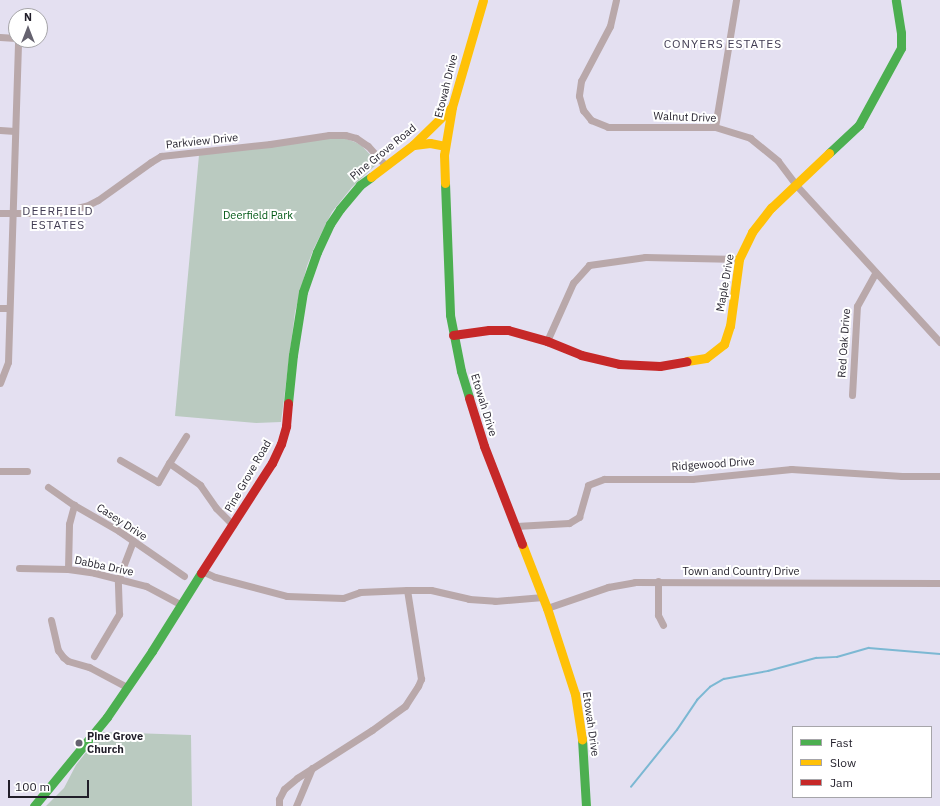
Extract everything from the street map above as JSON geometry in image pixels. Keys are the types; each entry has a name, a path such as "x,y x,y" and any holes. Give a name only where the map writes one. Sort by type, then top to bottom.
{"street":[{"name":"Etowah Drive","path":"483,0 452,107 445,146 444,178 448,295 453,335 462,376 484,446 547,608 577,702 583,742 586,806"},
{"name":"Walnut Drive","path":"616,0 610,26 582,81 579,96 583,110 592,120 608,127 715,127 750,138 778,161 796,185 875,274 940,342"},
{"path":"715,127 736,0"},
{"name":"Maple Drive","path":"453,335 502,329 546,341 582,355 619,364 660,366 706,358 724,344 730,326 740,259 752,232 771,208 859,125 901,48 901,33 896,0"},
{"path":"0,383 8,362 17,48"},
{"name":"Pine Grove Road","path":"34,806 107,717 152,651 180,604 233,525 272,463 286,426 301,300 317,252 330,224 340,209 360,185 413,145 452,107"},
{"path":"0,130 15,131"},
{"path":"427,132 445,146"},
{"name":"Parkview Drive","path":"0,213 57,212 86,206 98,200 161,156 270,144 329,135 345,135 356,138 368,146 385,166"},
{"path":"413,145 426,142 445,146"},
{"path":"546,341 573,283 589,265 645,257 740,259"},
{"name":"Red Oak Drive","path":"852,395 857,306 875,274"},
{"path":"0,308 9,308"},
{"path":"120,460 158,482 186,436"},
{"path":"169,463 200,485 216,508 233,525"},
{"name":"Ridgewood Drive","path":"516,526 569,523 579,517 588,485 604,479 692,479 791,469 902,476 940,476"},
{"path":"0,471 27,472"},
{"name":"Casey Drive","path":"48,487 74,505 119,531 184,576"},
{"path":"68,569 69,524 74,505"},
{"path":"94,656 119,614 118,580 133,541"},
{"name":"Dabba Drive","path":"19,568 68,569 95,573 146,586 180,604"},
{"path":"202,571 215,577 287,596 343,598 360,592 431,590 469,599 495,601 543,597"},
{"path":"658,581 658,614 663,625"},
{"name":"Town and Country Drive","path":"547,608 618,584 658,581 940,583"},
{"path":"279,806 279,799 284,789 312,768 372,730 405,706 418,686 421,679 407,590"},
{"path":"51,620 58,650 63,657 68,661 89,667 127,687"},
{"path":"296,806 312,768"}],"green space":[{"name":"Deerfield Park","path":"332,138 346,139 355,142 362,146 378,163 352,187 332,212 314,248 307,266 295,312 281,422 256,423 175,416 199,155"},
{"path":"102,732 191,735 192,806 46,806 64,788 76,765"}],"waterway":[{"path":"631,787 677,730 697,700 710,687 724,679 768,671 816,658 837,657 869,648 940,654"}],"traffic: fast":[{"path":"829,153 859,125 901,48 901,33 896,0"},
{"path":"288,403 293,355 303,292 317,252 330,224 340,209 360,185 371,177"},
{"path":"445,183 450,315 461,371 469,398"},
{"path":"34,806 107,717 152,651 201,573"},
{"path":"582,739 586,806"}],"traffic: slow":[{"path":"445,183 444,155 452,107 483,0"},
{"path":"371,177 413,145 452,107"},
{"path":"414,145 430,143 445,146"},
{"path":"687,361 706,358 724,344 730,326 739,259 752,232 771,208 829,153"},
{"path":"522,544 547,608 575,694 582,739"}],"traffic: jam":[{"path":"453,335 489,330 508,330 547,341 581,355 619,364 660,366 687,361"},
{"path":"469,398 484,446 522,544"},
{"path":"201,573 272,463 281,444 286,426 288,403"}],"place":[{"name":"Pine Grove Church","path":"79,743"}],"district":[{"name":"CONYERS ESTATES","path":"723,44"},
{"name":"DEERFIELD ESTATES","path":"58,218"}]}
